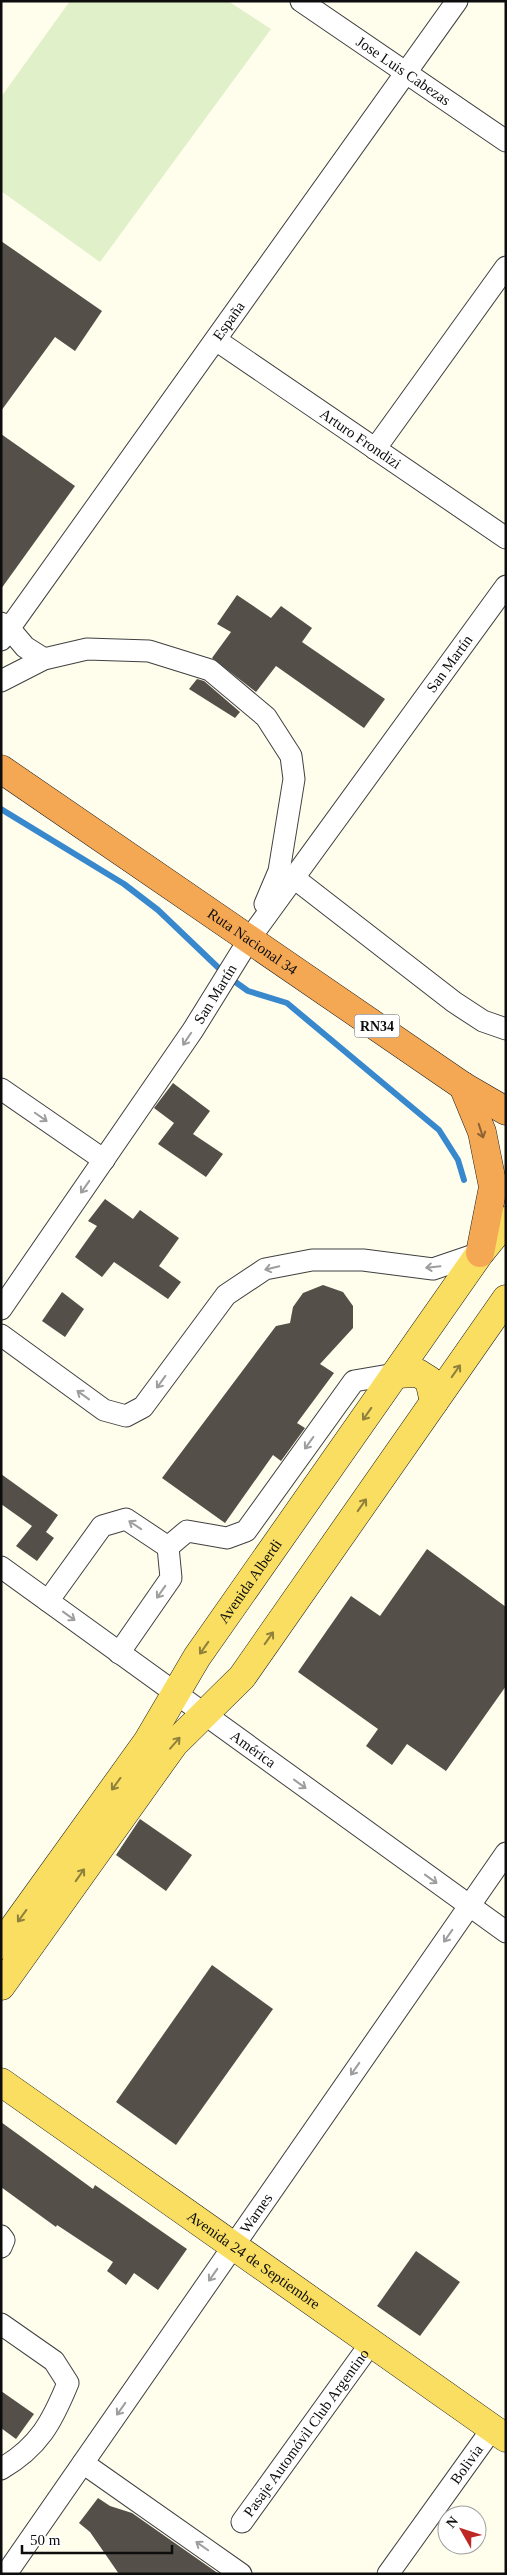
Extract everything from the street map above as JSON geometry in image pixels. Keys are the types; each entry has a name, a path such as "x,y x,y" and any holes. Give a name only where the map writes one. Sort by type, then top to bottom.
{"highway":[{"name":"Ruta Nacional 34","path":"1,769 250,938 463,1086 506,1111"},
{"path":"463,1086 482,1132 493,1187 480,1253"}],"main road":[{"name":"Avenida Alberdi","path":"1,1945 147,1742 198,1657 480,1253 506,1221"},
{"path":"1,1986 174,1744 242,1677 506,1299"},
{"path":"395,1374 418,1373 429,1380 434,1402"},
{"name":"Avenida 24 de Septiembre","path":"1,2082 499,2433"}],"street":[{"name":"Jose Luis Cabezas","path":"301,1 506,141"},
{"name":"España","path":"4,630 216,340 457,1"},
{"path":"375,449 506,267"},
{"name":"Arturo Frondizi","path":"216,340 506,538"},
{"name":"San Martín","path":"1,1309 193,1030 250,938 506,586"},
{"path":"4,630 44,659"},
{"path":"1,681 44,659 87,649 149,650 210,670 266,717 290,756 294,779 279,871 250,938"},
{"path":"294,878 454,1002 483,1021 506,1029"},
{"path":"1,1089 104,1160"},
{"path":"1,1336 104,1410 126,1416 143,1407 226,1295 265,1270 320,1260 363,1260 433,1268 480,1253"},
{"path":"168,1547 187,1531 227,1538 246,1531 354,1381 395,1374"},
{"path":"48,1601 102,1526 126,1519 168,1547"},
{"path":"119,1653 171,1578 168,1547"},
{"name":"América","path":"1,1567 506,1932"},
{"name":"Warnes","path":"6,2574 506,1853"},
{"path":"1,2236 4,2240 1,2247"},
{"path":"1,2324 54,2361 68,2382 54,2418 23,2456 1,2468"},
{"name":"Pasaje Automóvil Club Argentino","path":"242,2522 371,2343"},
{"name":"Bolivia","path":"388,2574 499,2433"},
{"path":"83,2463 242,2574"}],"green space":[{"path":"70,1 228,1 271,29 100,262 1,191 1,97"}],"building":[{"path":"1,241 102,311 75,351 55,337 1,411"},
{"path":"1,434 75,486 1,589"},
{"path":"237,595 271,618 281,606 312,628 302,642 385,699 364,728 276,666 256,692 212,658 231,632 217,624"},
{"path":"197,679 204,681 240,712 235,718 189,689"},
{"path":"173,1083 210,1111 193,1134 223,1154 206,1177 158,1144 174,1123 154,1108"},
{"path":"105,1199 133,1219 140,1210 179,1238 159,1266 181,1282 168,1299 114,1262 102,1277 75,1257 97,1226 88,1221"},
{"path":"323,1285 343,1292 353,1306 353,1328 320,1364 334,1373 297,1423 305,1428 281,1461 273,1455 225,1523 162,1478 276,1326 290,1323 293,1307 303,1293"},
{"path":"62,1292 84,1309 65,1337 42,1321"},
{"path":"1,1474 58,1515 46,1532 54,1538 37,1561 16,1546 32,1526 1,1504"},
{"path":"427,1549 506,1607 506,1686 446,1771 407,1744 392,1765 366,1746 378,1729 298,1672 351,1596 380,1616"},
{"path":"140,1819 192,1855 166,1891 116,1855"},
{"path":"212,1965 273,2009 176,2145 116,2102"},
{"path":"1,2122 93,2189 95,2185 187,2249 158,2290 134,2273 126,2285 107,2271 113,2262 57,2225 56,2227 1,2187"},
{"path":"416,2251 460,2282 420,2336 377,2306"},
{"path":"1,2391 34,2414 16,2439 1,2428"},
{"path":"98,2498 110,2506 132,2513 219,2574 119,2574 90,2532 79,2523"}],"waterway":[{"path":"1,809 124,884 158,910 227,976 248,991 287,1003 439,1130 458,1160 464,1180"}]}
